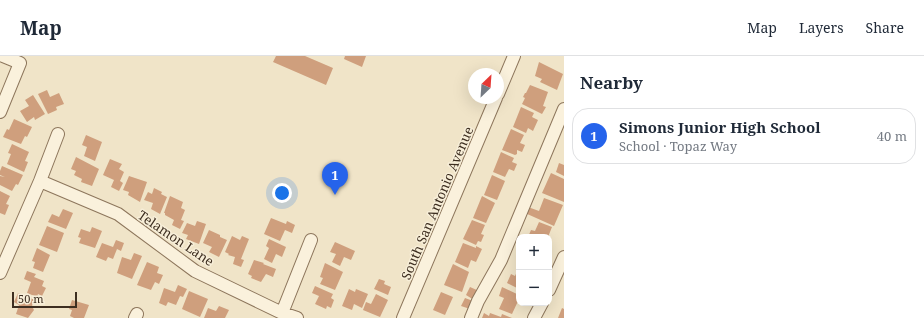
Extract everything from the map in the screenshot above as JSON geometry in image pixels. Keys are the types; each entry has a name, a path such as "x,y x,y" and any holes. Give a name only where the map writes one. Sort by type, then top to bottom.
{"street":[{"path":"0,112 20,63 3,56"},
{"path":"504,80 514,56"},
{"name":"South San Antonio Avenue","path":"403,318 493,104"},
{"path":"471,318 478,301 501,260 564,109"},
{"path":"0,273 40,181 58,134"},
{"name":"Telamon Lane","path":"40,181 118,214 195,271 297,318"},
{"path":"282,312 312,240"},
{"path":"552,283 564,257"},
{"path":"534,318 540,306"}],"building":[{"path":"276,56 305,56 333,68 326,85 273,62"},
{"path":"345,56 366,56 362,67 344,59"},
{"path":"539,62 563,74 557,90 540,82 542,79 535,76"},
{"path":"530,85 548,92 543,106 546,107 542,114 522,104 525,98 523,97"},
{"path":"47,90 50,97 59,93 64,104 56,107 57,110 48,114 38,94"},
{"path":"33,95 45,114 35,120 34,117 27,122 20,111 29,106 25,100"},
{"path":"521,107 534,113 532,117 538,120 533,131 528,128 526,133 513,127"},
{"path":"14,119 32,127 27,137 25,136 21,144 3,137 7,129 9,130"},
{"path":"511,129 524,135 520,143 525,145 522,152 517,150 517,154 515,155 502,150"},
{"path":"86,135 102,142 95,161 84,156 87,147 82,145"},
{"path":"12,144 29,152 25,161 28,162 24,172 7,164 11,154 8,153"},
{"path":"501,152 514,158 512,162 517,164 514,171 509,169 505,177 493,172"},
{"path":"76,157 99,169 92,186 81,182 82,179 74,175 76,171 71,169"},
{"path":"110,159 122,164 119,169 124,172 120,181 123,183 119,191 111,187 114,180 103,175"},
{"path":"559,163 564,165 564,176 556,172"},
{"path":"2,166 23,175 18,185 16,184 12,191 0,185 0,176 5,177 0,175"},
{"path":"551,173 564,179 564,202 542,193"},
{"path":"492,175 505,181 497,200 484,195"},
{"path":"129,176 147,182 140,202 128,195 129,192 123,190"},
{"path":"154,188 162,192 161,194 167,197 160,214 151,209 153,203 144,200 148,192 152,194"},
{"path":"0,191 10,196 6,204 9,205 5,215 0,213"},
{"path":"170,196 183,202 181,208 185,210 181,220 184,221 180,229 172,225 174,220 164,213"},
{"path":"482,196 495,203 486,223 473,218"},
{"path":"544,198 563,205 554,226 525,213 528,207 539,211"},
{"path":"63,209 73,213 66,229 48,222 52,214 59,217"},
{"path":"271,218 286,224 287,221 295,225 292,233 285,230 280,241 264,234"},
{"path":"472,220 485,225 481,234 484,235 481,242 478,241 476,245 463,239"},
{"path":"197,221 206,224 199,244 186,239 188,235 182,233 187,223 195,226"},
{"path":"539,222 552,227 549,234 529,234 531,230 535,231"},
{"path":"47,226 64,233 57,252 39,245"},
{"path":"92,227 102,231 95,248 79,243 81,238 78,237 81,229 90,232"},
{"path":"209,230 227,240 219,257 209,252 212,247 203,243"},
{"path":"232,236 240,240 242,236 249,239 241,259 244,260 241,267 233,264 235,257 228,255 229,254 225,252"},
{"path":"269,239 286,247 282,257 276,254 272,263 264,259 269,248 266,246"},
{"path":"116,240 124,243 121,251 117,249 113,259 108,257 106,261 96,257 102,243 113,247"},
{"path":"335,242 355,251 351,260 344,257 340,266 332,262 336,254 330,252"},
{"path":"463,243 482,249 476,262 471,260 468,268 455,262"},
{"path":"37,248 50,255 43,272 33,268 35,262 32,261"},
{"path":"134,253 142,256 132,279 117,273 122,257 131,260"},
{"path":"254,260 276,269 273,277 266,274 261,282 251,278 252,276 248,274"},
{"path":"147,262 159,267 157,273 163,275 159,284 155,282 151,290 137,285"},
{"path":"325,263 343,272 335,290 320,284 323,278 320,277"},
{"path":"453,264 469,272 462,292 444,285"},
{"path":"27,271 36,274 34,277 44,281 42,286 46,288 42,296 38,294 37,297 27,293 31,282 24,279"},
{"path":"511,274 515,276 516,274 516,288 507,283"},
{"path":"379,279 385,281 384,284 391,287 388,295 374,289"},
{"path":"178,285 187,289 183,297 180,296 176,305 168,302 166,306 159,303 164,288 175,292"},
{"path":"315,286 333,294 331,298 334,300 331,308 327,306 326,309 315,304 319,296 312,293"},
{"path":"470,287 479,291 474,300 466,295"},
{"path":"502,287 516,294 516,305 512,314 499,309 504,298 499,296"},
{"path":"349,289 355,292 356,289 368,294 362,308 354,304 352,310 342,306"},
{"path":"189,291 208,299 200,317 182,309"},
{"path":"441,292 453,297 445,315 433,310"},
{"path":"18,293 35,300 32,306 34,310 28,318 16,314 19,305 14,302"},
{"path":"376,294 388,300 380,317 363,310 366,302 371,304"},
{"path":"465,298 473,301 470,309 461,306"},
{"path":"72,300 89,305 84,318 74,318 70,316 72,310 69,309"},
{"path":"219,306 229,310 225,318 204,318 208,308 216,311"},
{"path":"562,308 564,309 564,318 558,318"},
{"path":"484,313 489,316 490,313 501,317 502,314 512,318 482,318"}],"place":[{"name":"Simons Junior High School","path":"335,195"}]}
